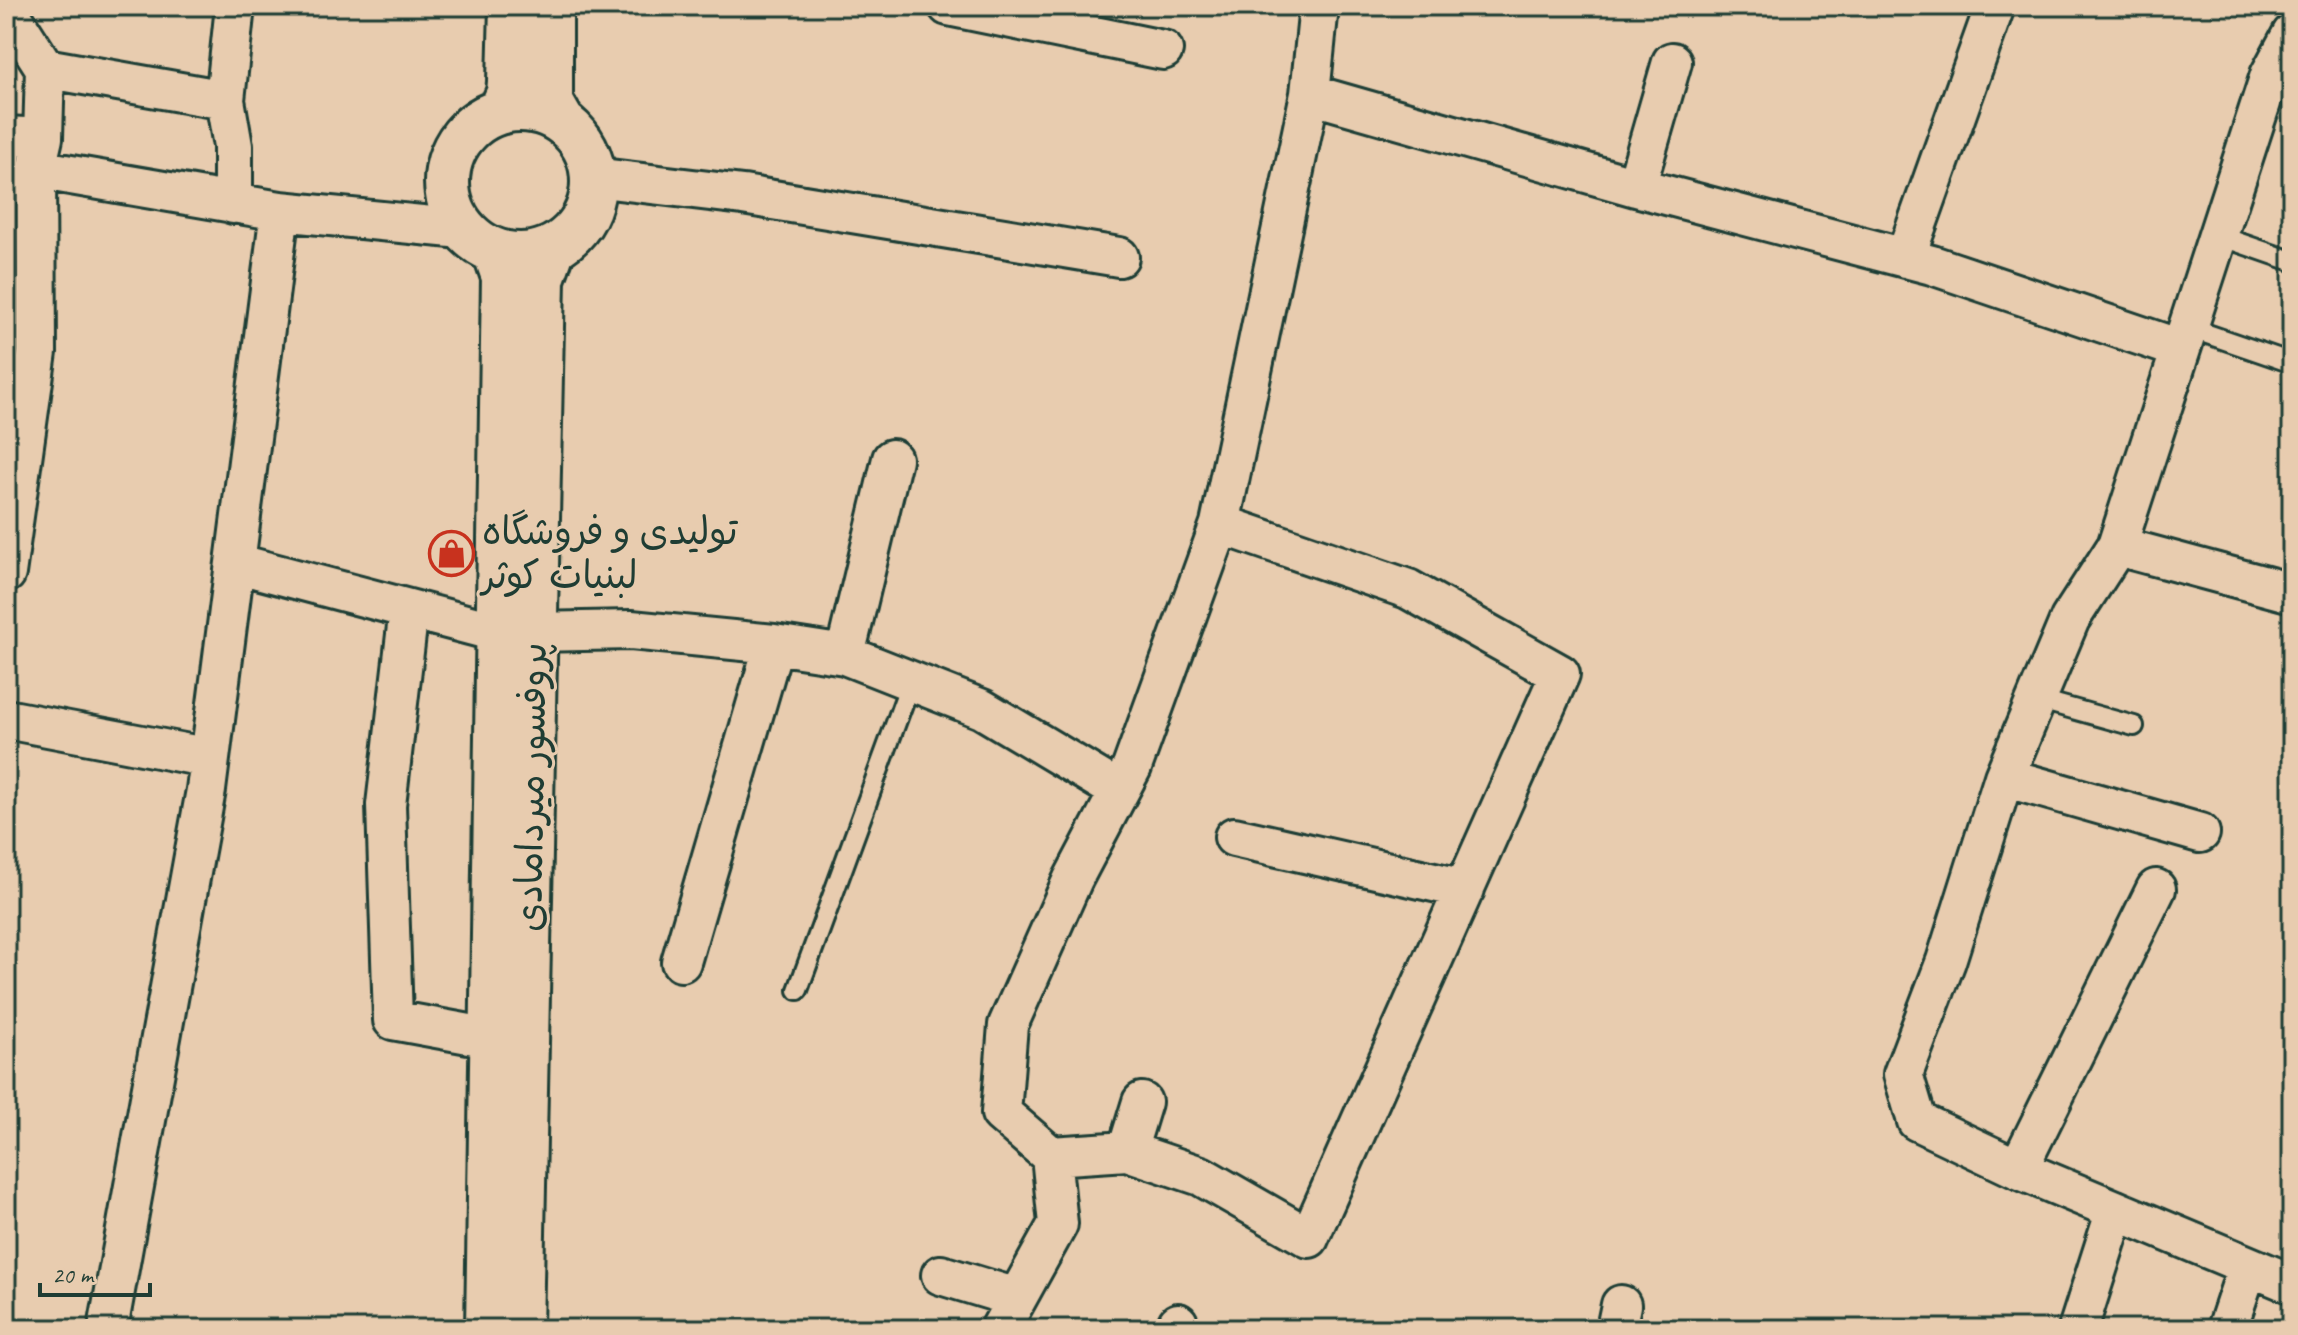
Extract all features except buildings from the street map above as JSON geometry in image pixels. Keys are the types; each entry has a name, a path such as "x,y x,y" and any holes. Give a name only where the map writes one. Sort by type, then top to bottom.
{"main road":[{"path":"501,111 510,82 512,6"},
{"path":"550,6 550,101 562,122"},
{"path":"525,108 548,114 562,122 584,145 593,177 593,192 586,216 571,235 553,248 528,256 503,254 478,240 451,208 446,184 450,159 461,138 479,121 501,111 525,108"},
{"name":"پروفسور میردامادی","path":"478,240 504,277 516,632 520,1329"},
{"name":"پروفسور میردامادی","path":"488,1329 491,1038 542,279 553,248"}],"street":[{"path":"233,204 233,146 225,100 235,6"},
{"path":"948,6 1163,50"},
{"path":"941,1275 1008,1314 1058,1224 1051,1156 1001,1113 1008,1025 1073,879 1132,767 1220,524 1310,94 1319,6"},
{"path":"1905,258 1995,6"},
{"path":"6,7 45,68 39,154 37,352 6,573"},
{"path":"2292,34 2270,75 2117,546 2070,619 2004,777 1946,961 1903,1074 1917,1121 2018,1169 2292,1284"},
{"path":"1636,187 1672,62"},
{"path":"45,68 225,100"},
{"path":"1310,94 2184,338"},
{"path":"6,136 39,154 233,204 478,240"},
{"path":"593,177 743,195 1119,257"},
{"path":"108,1329 210,758 280,211"},
{"path":"845,655 892,459"},
{"path":"1051,1156 1127,1151 1201,1176 1309,1238 1560,674 1408,589 1220,524"},
{"path":"2117,546 2292,593"},
{"path":"235,563 409,609 516,632 631,630 774,644 845,655 982,709 1119,791"},
{"path":"409,609 386,805 393,1020 491,1038"},
{"path":"681,962 774,644"},
{"path":"6,719 210,758"},
{"path":"2004,777 2200,833"},
{"path":"1234,837 1465,889"},
{"path":"2018,1169 2156,889"},
{"path":"1127,1151 1142,1102"},
{"path":"2078,1329 2116,1210"},
{"path":"2227,1329 2248,1266"}],"lane":[{"path":"2217,235 2292,261"},
{"path":"2184,338 2292,363"},
{"path":"798,990 912,679"},
{"path":"2037,699 2134,726"}],"place":[{"name":"تولیدی و فروشگاه لبنیات کوثر","path":"451,553"}]}
